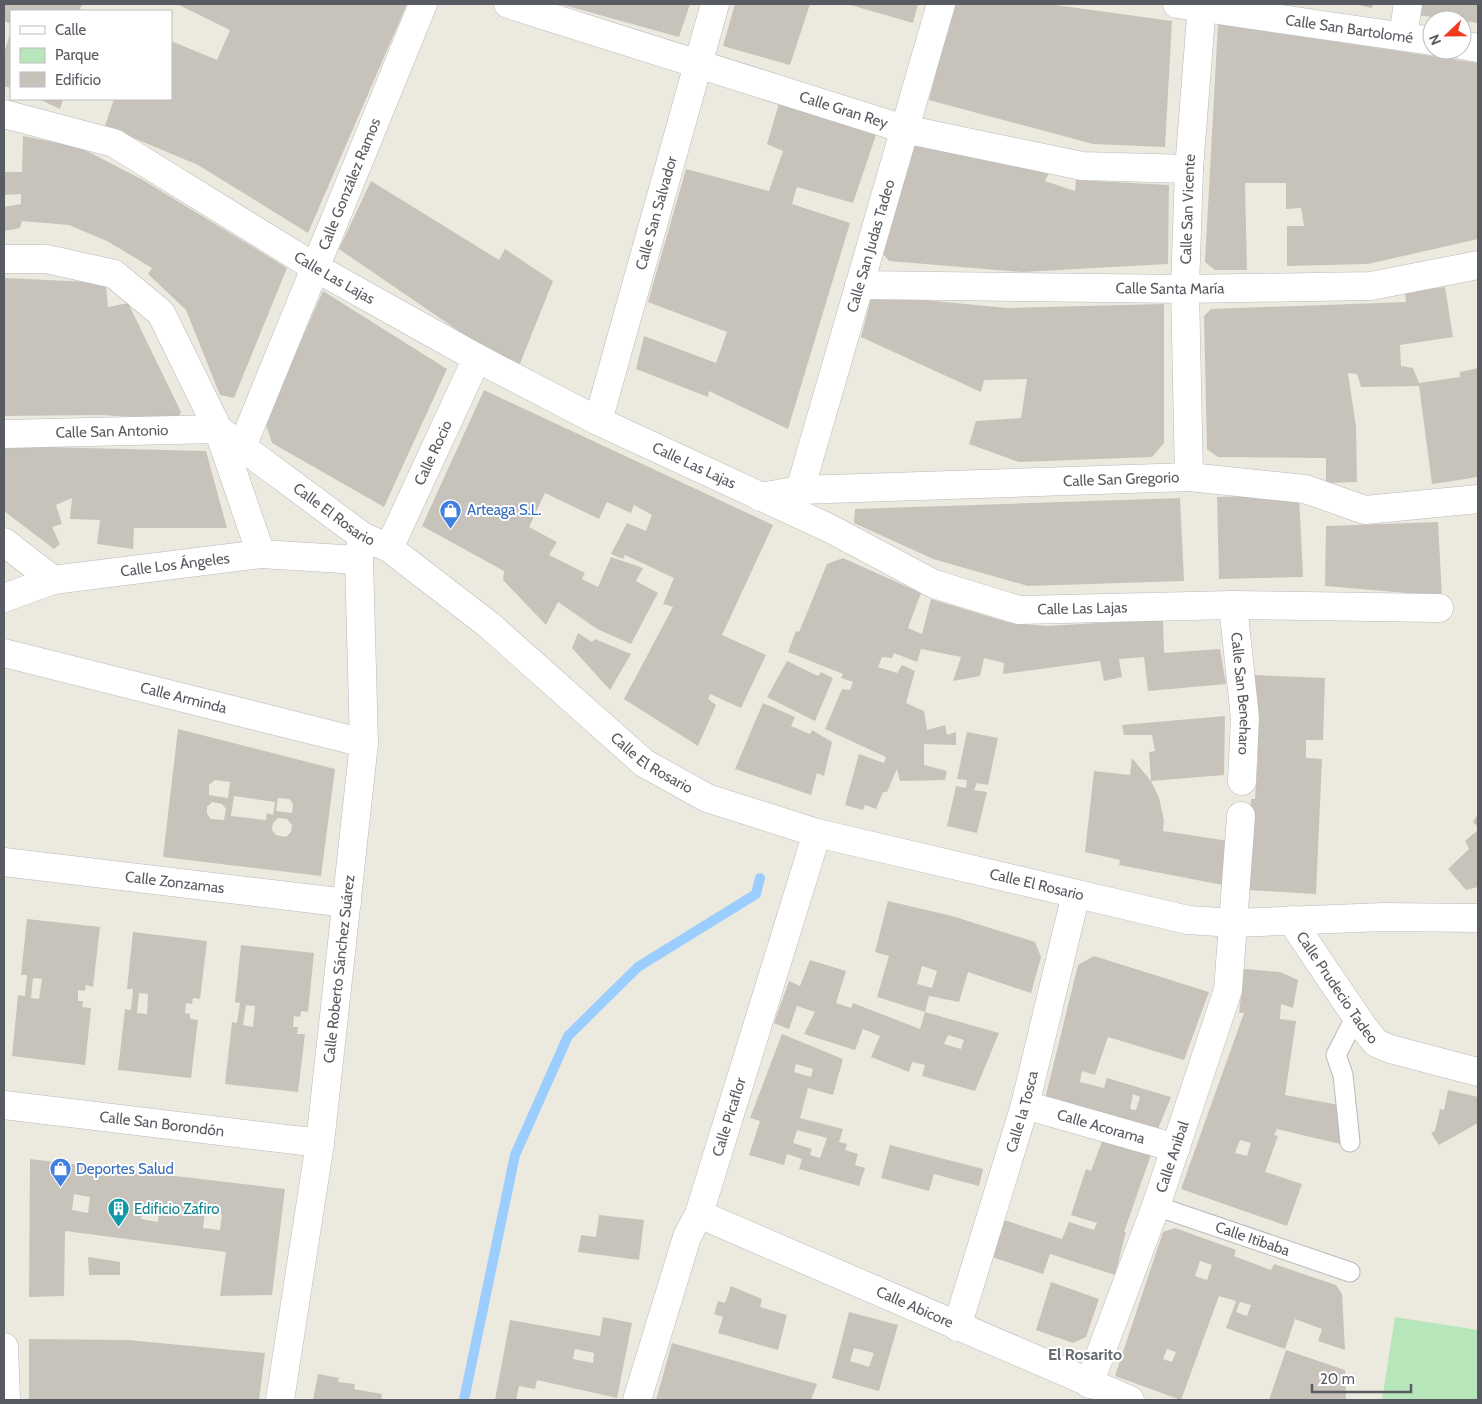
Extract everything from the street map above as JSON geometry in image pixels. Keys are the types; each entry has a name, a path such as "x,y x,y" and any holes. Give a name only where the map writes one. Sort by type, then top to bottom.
{"street":[{"name":"Calle González Ramos","path":"242,448 423,4"},
{"name":"Calle Gran Rey","path":"508,4 904,129 1082,166 1189,169"},
{"name":"Calle San Salvador","path":"598,421 715,4"},
{"name":"Calle San Judas Tadeo","path":"800,490 941,4"},
{"path":"1403,36 1408,4"},
{"name":"Calle San Bartolomé","path":"1194,5 1422,39"},
{"name":"Calle San Vicente","path":"1189,477 1185,289 1194,5"},
{"name":"Calle Las Lajas","path":"4,114 114,143 316,268 477,358 598,421 829,528 934,584 1019,610 1233,605 1439,608"},
{"name":"Calle El Rosario","path":"4,259 47,259 114,274 161,313 218,429 361,548 389,548 490,625 644,763 707,798 818,832 1188,920 1234,923 1474,914"},
{"name":"Calle Santa María","path":"859,285 1185,289 1371,286 1478,265"},
{"name":"Calle Rocio","path":"389,548 477,358"},
{"path":"218,429 261,554"},
{"name":"Calle San Antonio","path":"4,434 218,429"},
{"name":"Calle San Gregorio","path":"760,497 800,490 1189,477 1305,489 1365,510 1478,499"},
{"path":"4,542 53,580"},
{"name":"Calle Los Ángeles","path":"4,598 53,580 261,554 361,548"},
{"name":"Calle Roberto Sánchez Suárez","path":"280,1400 320,1143 364,743 361,548"},
{"name":"Calle San Beneharo","path":"1233,605 1245,718 1242,781"},
{"name":"Calle Arminda","path":"4,653 364,743"},
{"path":"1234,923 1241,816"},
{"name":"Calle Picaflor","path":"637,1400 687,1237 699,1214 818,832"},
{"name":"Calle Zonzamas","path":"4,862 347,903"},
{"name":"Calle la Tosca","path":"957,1327 1025,1105 1076,894"},
{"name":"Calle Prudecio Tadeo","path":"1291,920 1376,1043 1390,1049 1478,1072"},
{"name":"Calle Anibal","path":"1089,1384 1156,1206 1228,990 1234,923"},
{"name":"Calle San Borondón","path":"4,1105 320,1143"},
{"name":"Calle Acorama","path":"1025,1105 1176,1148"},
{"name":"Calle Abicore","path":"699,1214 1089,1384 1130,1400"},
{"path":"4,1347 6,1400"}],"lane":[{"path":"1350,1142 1344,1075 1336,1056 1356,1016"},
{"name":"Calle Itibaba","path":"1156,1206 1350,1272"}],"green space":[{"path":"1395,1317 1478,1330 1478,1400 1382,1400"}],"building":[{"path":"4,4 82,4 80,9 82,10 10,10 10,24 4,21"},
{"path":"177,4 407,4 308,233 198,165 105,126 114,100 172,100 172,41 217,60 230,30"},
{"path":"560,4 690,4 679,37"},
{"path":"735,4 810,4 790,65 723,46"},
{"path":"847,4 918,4 913,23"},
{"path":"953,4 1048,4 1172,21 1165,147 1093,144 929,100"},
{"path":"1354,4 1373,4 1372,8"},
{"path":"1418,4 1478,4 1478,23 1472,22 1472,10 1422,10 1422,16 1416,15"},
{"path":"1218,24 1422,55 1422,60 1458,60 1478,63 1478,239 1368,264 1287,266 1287,226 1304,226 1301,208 1286,209 1286,183 1245,183 1247,270 1215,270 1205,262"},
{"path":"10,34 10,88 4,86 4,53"},
{"path":"41,100 63,100 60,109"},
{"path":"780,100 878,129 853,203 797,187 792,204 850,223 788,429 709,391 708,397 636,369 644,336 716,363 727,332 648,302 686,169 769,191 783,151 767,144"},
{"path":"23,136 79,147 143,180 287,268 234,398 220,395 186,310 148,274 152,268 107,241 69,225 22,221 20,228 4,231 4,207 21,204 21,194 4,195 4,172 22,172"},
{"path":"926,139 1049,173 1045,181 1075,191 1076,180 1169,185 1168,264 1022,272 889,261 883,254 913,147"},
{"path":"371,181 499,260 505,249 553,281 519,366 466,336 339,249"},
{"path":"4,278 91,282 106,287 108,307 128,303 181,412 177,420 102,415 4,416"},
{"path":"1445,287 1453,337 1400,345 1401,366 1413,368 1419,383 1460,377 1460,372 1478,368 1478,477 1432,484 1419,386 1361,387 1357,374 1348,373 1356,427 1357,482 1326,483 1326,458 1218,457 1207,449 1204,316 1211,309 1406,302 1405,292"},
{"path":"323,291 447,369 384,507 272,443 265,422"},
{"path":"872,295 1007,308 1164,304 1164,443 1152,457 1019,462 969,444 976,421 1021,418 1027,379 984,380 981,392 861,337"},
{"path":"484,390 773,525 722,635 766,655 741,708 710,694 708,699 716,705 698,746 624,699 673,607 663,604 674,578 625,555 623,559 611,554 627,523 646,531 652,515 634,505 631,513 607,502 599,519 545,493 529,527 557,542 549,555 585,573 582,579 598,587 611,557 643,568 636,581 658,593 631,644 597,629 558,602 546,625 503,580 504,571 422,526"},
{"path":"4,446 206,451 227,528 134,528 133,549 97,544 100,520 70,519 72,498 56,505 62,524 52,527 60,544 54,549 4,511"},
{"path":"1299,494 1303,577 1219,579 1217,497"},
{"path":"1180,498 1184,581 1028,586 933,559 854,523 855,509"},
{"path":"1438,522 1442,596 1325,586 1326,526"},
{"path":"843,558 921,593 908,628 922,634 931,599 1011,623 1012,617 1024,620 1022,624 1048,626 1163,619 1164,653 1220,649 1226,684 1148,691 1144,657 1119,659 1122,677 1104,681 1100,661 1003,674 1004,663 984,658 980,676 953,681 961,657 921,649 917,662 894,653 892,658 882,657 878,667 897,673 902,665 915,671 906,703 924,711 927,730 945,725 947,735 956,732 956,745 924,744 924,765 947,771 945,780 900,781 897,769 887,792 883,792 876,809 865,805 863,810 845,805 859,754 884,763 886,757 825,729 842,689 850,690 853,682 841,678 843,674 788,652 796,631 799,632 827,564"},
{"path":"578,633 592,642 595,639 631,654 610,690 572,648"},
{"path":"787,661 818,676 821,672 833,678 815,721 767,697"},
{"path":"1255,675 1325,678 1323,740 1306,740 1306,758 1322,759 1316,894 1247,890 1251,799 1255,799 1258,756 1254,755"},
{"path":"763,703 795,717 791,726 810,734 812,730 832,742 824,776 817,773 811,795 735,769"},
{"path":"1225,716 1224,775 1151,781 1149,752 1155,751 1152,735 1124,735 1122,725"},
{"path":"178,729 335,769 321,876 163,857","holes":["215,780 230,782 228,798 209,795 209,785","234,796 275,802 273,815 267,813 266,820 231,816","278,798 289,799 293,804 292,813 276,811","212,802 222,804 226,809 224,820 211,819 207,814 207,807","278,818 287,819 292,825 291,832 286,837 276,835 272,830 273,823"]},
{"path":"967,732 998,738 988,785 977,783 974,790 987,792 977,833 947,826 956,786 966,788 967,780 957,779"},
{"path":"1132,758 1151,781 1159,798 1164,820 1163,831 1229,841 1228,886 1119,865 1120,860 1085,852 1094,771 1130,775"},
{"path":"1478,814 1478,827 1473,822"},
{"path":"1478,830 1478,887 1466,890 1448,869 1469,849 1465,841"},
{"path":"888,901 952,916 1035,942 1041,957 1031,993 968,972 959,1002 929,996 925,1012 877,997 889,956 875,952","holes":["922,966 937,971 932,988 917,984"]},
{"path":"27,919 100,927 93,987 86,985 85,991 78,990 78,1001 83,1001 82,1007 91,1008 85,1065 12,1056 18,995 25,996 27,975 21,975","holes":["33,978 42,979 39,999 31,998"]},
{"path":"133,932 207,941 200,999 193,998 192,1004 186,1003 185,1013 190,1014 190,1019 198,1020 191,1078 118,1070 125,1009 131,1010 133,989 127,989","holes":["139,993 148,994 147,1014 137,1013"]},
{"path":"241,945 314,953 308,1012 301,1011 300,1017 294,1016 293,1027 298,1027 297,1034 305,1034 298,1092 225,1084 232,1022 237,1023 240,1003 235,1002","holes":["246,1005 255,1006 253,1027 243,1025"]},
{"path":"1094,956 1209,992 1184,1060 1108,1037 1095,1075 1082,1071 1080,1082 1104,1088 1107,1078 1171,1097 1156,1134 1044,1103 1078,965","holes":["1133,1094 1140,1097 1136,1110 1130,1109"]},
{"path":"810,960 846,971 836,1003 851,1008 853,1003 920,1029 925,1012 999,1033 975,1091 922,1076 925,1065 912,1062 909,1072 871,1057 880,1036 863,1029 855,1050 804,1034 815,1012 797,1006 789,1029 774,1023 789,981 800,986","holes":["948,1035 964,1040 961,1049 944,1044"]},
{"path":"1244,969 1280,972 1298,980 1293,1008 1281,1004 1280,1019 1296,1021 1285,1095 1339,1105 1340,1144 1277,1129 1274,1135 1278,1136 1265,1172 1302,1184 1287,1226 1181,1189 1244,1013 1239,1013","holes":["1240,1140 1251,1143 1247,1156 1235,1153"]},
{"path":"782,1034 843,1059 833,1095 808,1088 800,1118 843,1129 839,1142 847,1144 845,1150 858,1154 855,1165 865,1168 859,1186 799,1169 802,1159 787,1154 784,1165 749,1155 760,1121 750,1118","holes":["796,1064 813,1069 811,1077 794,1072","797,1130 827,1138 820,1158 810,1155 812,1149 793,1143"]},
{"path":"1448,1090 1478,1097 1478,1123 1439,1145 1431,1133 1435,1131 1440,1109 1444,1110"},
{"path":"1104,1136 1153,1149 1124,1232 1126,1232 1115,1275 1050,1254 1043,1274 992,1257 1004,1220 1062,1239 1069,1222 1094,1230 1097,1223 1071,1215 1086,1169 1091,1171"},
{"path":"890,1145 983,1169 979,1186 934,1174 929,1191 881,1178"},
{"name":"Edificio Zafiro","path":"30,1159 285,1189 272,1295 220,1296 226,1252 65,1231 64,1296 29,1297","holes":["74,1194 90,1197 88,1213 72,1210","144,1204 159,1206 158,1222 141,1219","205,1212 222,1214 220,1230 203,1228"]},
{"path":"599,1215 644,1220 639,1260 578,1252 581,1235 596,1237"},
{"path":"1175,1228 1236,1250 1234,1256 1271,1270 1274,1264 1336,1285 1342,1294 1345,1350 1318,1341 1322,1329 1295,1319 1285,1349 1226,1328 1236,1301 1219,1296 1181,1400 1115,1376 1163,1232","holes":["1200,1261 1212,1265 1207,1280 1195,1276","1240,1302 1251,1305 1247,1316 1236,1312","1167,1349 1176,1352 1172,1362 1163,1359"]},
{"path":"88,1257 120,1262 120,1275 89,1275"},
{"path":"1051,1282 1099,1299 1086,1337 1073,1343 1036,1330"},
{"path":"731,1286 762,1299 760,1307 787,1315 778,1350 718,1333 723,1317 714,1314 718,1301 725,1303"},
{"path":"849,1312 898,1325 879,1391 832,1378","holes":["854,1348 874,1353 869,1367 850,1361"]},
{"path":"603,1317 632,1323 617,1398 537,1380 535,1389 519,1386 516,1400 495,1400 510,1320 600,1336","holes":["575,1349 594,1353 593,1363 573,1359"]},
{"path":"29,1339 128,1340 265,1353 259,1400 29,1400"},
{"path":"672,1343 817,1384 811,1400 656,1400"},
{"path":"1286,1350 1345,1370 1346,1400 1269,1400"},
{"path":"318,1374 339,1378 338,1382 355,1384 354,1389 382,1394 381,1400 313,1400"}],"waterway":[{"path":"464,1400 515,1155 568,1036 638,967 756,894 760,878"}],"place":[{"name":"Arteaga S.L.","path":"451,529"},
{"name":"Deportes Salud","path":"60,1188"},
{"name":"Edificio Zafiro","path":"118,1228"}],"district":[{"name":"El Rosarito","path":"1085,1354"}]}
